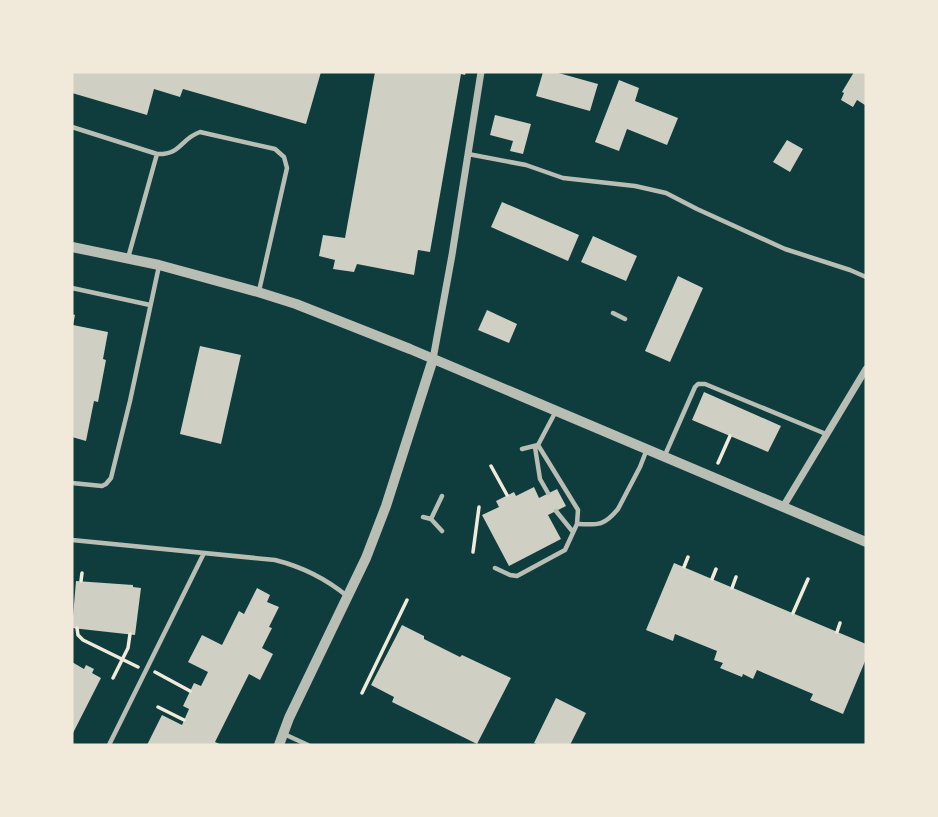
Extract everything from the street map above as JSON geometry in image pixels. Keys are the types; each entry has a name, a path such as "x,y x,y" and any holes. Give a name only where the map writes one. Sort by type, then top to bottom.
{"street":[{"path":"279,745 366,558 386,506 433,359 481,72"},
{"path":"72,247 159,265 258,292 318,313 556,410 866,542"},
{"path":"783,507 866,369"}],"lane":[{"path":"72,127 157,154 174,152 200,132 275,149 284,156 287,168 258,292"},
{"path":"128,259 157,154"},
{"path":"468,154 526,165 563,178 635,186 666,193 785,249 866,277"},
{"path":"72,483 102,486 111,478 131,401 159,265"},
{"path":"72,288 150,305"},
{"path":"613,313 625,319"},
{"path":"664,456 698,384 826,434"},
{"path":"548,493 540,479 536,446 556,410"},
{"path":"522,449 536,446"},
{"path":"495,568 517,576 565,550 577,524 578,510 536,446"},
{"path":"577,524 597,525 614,515 647,449"},
{"path":"431,519 442,496"},
{"path":"556,511 573,532"},
{"path":"424,517 431,519 442,531"},
{"path":"72,540 275,560 317,575 348,596"},
{"path":"109,745 204,554"},
{"path":"284,733 308,745"}],"path":[{"path":"717,465 730,436"},
{"path":"491,466 508,495"},
{"path":"473,552 479,506"},
{"path":"684,567 688,557"},
{"path":"712,579 716,569"},
{"path":"81,581 82,573"},
{"path":"732,587 736,577"},
{"path":"793,614 808,579"},
{"path":"362,693 407,600"},
{"path":"837,632 840,623"},
{"path":"76,628 79,637 191,691"},
{"path":"113,678 128,648 130,634"},
{"path":"158,707 184,720"}],"building":[{"path":"72,72 321,72 306,124 183,89 180,97 154,89 147,115 72,93"},
{"path":"375,72 466,72 465,75 461,74 430,252 418,250 414,275 357,264 354,272 333,269 335,260 319,256 323,235 345,238"},
{"path":"543,72 555,72 598,84 590,111 536,96"},
{"path":"854,72 866,72 866,103 865,105 857,100 853,107 841,100 844,93 842,92"},
{"path":"619,80 639,88 635,101 678,118 667,145 627,129 619,151 595,142"},
{"path":"495,115 531,124 523,154 510,151 513,141 490,135"},
{"path":"787,140 803,149 790,172 773,162"},
{"path":"502,202 579,235 568,261 491,227"},
{"path":"593,236 637,256 626,281 581,262"},
{"path":"678,276 703,288 670,362 645,351"},
{"path":"487,310 517,324 509,343 478,330"},
{"path":"72,314 75,315 73,325 108,332 98,402 94,401 86,441 72,437"},
{"path":"200,346 241,355 221,444 180,434"},
{"path":"704,392 781,426 768,452 692,420"},
{"path":"534,487 539,498 557,489 566,506 548,515 561,539 509,566 482,515 499,507 496,501 514,492 516,496"},
{"path":"674,563 866,644 866,659 843,714 810,700 813,694 757,670 753,679 720,668 723,663 714,660 717,651 675,634 673,641 646,630"},
{"path":"76,581 133,585 141,588 135,635 72,628"},
{"path":"257,588 270,595 267,602 279,607 262,648 273,654 260,680 249,674 215,742 222,745 147,745 162,715 182,725 189,709 183,706 194,683 201,686 208,672 188,662 202,635 222,645 239,611 244,614"},
{"path":"402,625 460,657 462,655 511,678 477,744 392,702 394,697 371,685"},
{"path":"72,662 84,669 86,665 94,669 92,673 101,678 72,735"},
{"path":"556,698 586,713 570,745 534,743"}]}
